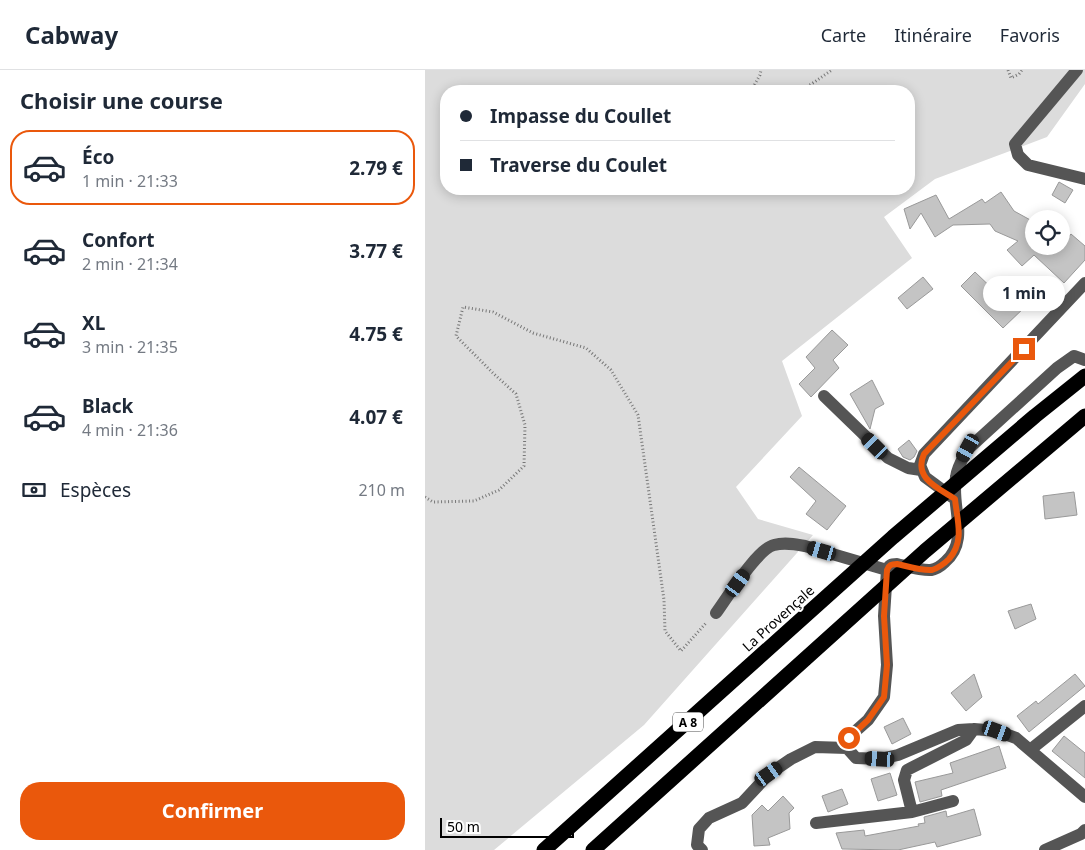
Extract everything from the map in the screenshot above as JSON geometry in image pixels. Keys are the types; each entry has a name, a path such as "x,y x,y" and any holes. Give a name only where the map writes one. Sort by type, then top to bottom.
{"highway":[{"name":"La Provençale","path":"544,850 830,593 1035,416 1085,376"},
{"name":"A 8","path":"593,850 925,551 1085,416"}],"street":[{"path":"1077,70 1015,144 1018,155 1028,165 1085,179"},
{"path":"955,499 929,481 921,470 920,465 924,454 1085,283"},
{"path":"847,748 849,738 868,720 884,697 887,665 884,616 887,570 892,564 931,570 941,566 948,560 956,550 959,541 955,477 960,462 968,448 1057,368 1074,356 1085,360"},
{"path":"824,396 888,458 909,468 921,470"},
{"path":"716,613 761,552 774,544 805,546 887,570"},
{"path":"1030,750 1085,706"},
{"path":"912,812 904,780 907,770 966,740 975,729"},
{"path":"702,850 697,845 699,829 709,818 742,803 769,774 791,759 815,747 847,748 856,758 880,759 898,756 958,730 997,731 1016,738 1085,797"},
{"path":"816,823 912,812 953,801"},
{"path":"1045,850 1081,834 1085,830"}],"path":[{"path":"754,85 761,70"},
{"path":"810,85 832,70"},
{"path":"1008,70 1011,78 1019,74 1021,70"},
{"path":"425,497 433,502 474,502 499,490 524,466 525,425 516,394 456,336 463,307 493,312 533,333 586,348 611,370 638,415 664,600 665,631 681,651 716,613"}],"shaded area":[{"path":"425,70 1085,70 1085,84 1047,137 935,179 915,194 915,85 440,85 440,195 914,195 884,217 912,258 782,361 802,416 736,487 758,519 813,535 644,725 494,850 425,850"}],"building":[{"path":"1059,182 1073,190 1065,203 1052,195"},
{"path":"1001,192 1014,211 1025,217 1025,255 1034,255 1022,266 1007,250 1018,241 995,231 990,224 953,225 935,237 921,213 910,229 904,209 936,195 949,219 982,199 985,203"},
{"path":"1071,234 1085,246 1085,260 1064,283 1034,255 1070,255"},
{"path":"975,272 1000,296 1016,280 1040,298 1031,309 1027,305 1003,328 961,286"},
{"path":"923,277 933,289 907,309 898,298"},
{"path":"832,330 848,345 833,360 839,368 811,397 799,384 815,368 806,357"},
{"path":"872,380 884,404 875,409 870,429 850,394"},
{"path":"909,440 917,451 910,460 903,457 898,449"},
{"path":"799,467 846,506 827,530 806,514 816,501 790,477"},
{"path":"1074,492 1077,515 1045,519 1043,496"},
{"path":"1031,604 1036,619 1015,629 1008,611"},
{"path":"974,674 982,697 966,711 951,693"},
{"path":"1075,674 1085,686 1029,732 1017,716 1036,701 1038,704"},
{"path":"903,718 911,734 892,744 884,727"},
{"path":"1064,736 1085,753 1085,778 1052,751"},
{"path":"999,746 1006,768 941,790 942,796 920,802 915,782 953,773 950,763"},
{"path":"890,773 897,795 878,801 871,779"},
{"path":"842,789 848,804 828,812 822,796"},
{"path":"783,796 794,808 789,813 790,829 768,838 770,845 754,846 752,815 762,805 768,811"},
{"path":"974,809 981,835 937,847 935,842 898,850 842,849 836,833 864,830 865,836 919,826 918,824 925,823 924,817 946,811 947,817"}],"route":[{"path":"849,738 868,720 884,697 887,665 884,616 887,570 889,566 897,564 931,570 941,566 948,560 956,550 959,541 955,499 929,481 921,470 921,460 924,454 1024,349"}]}
